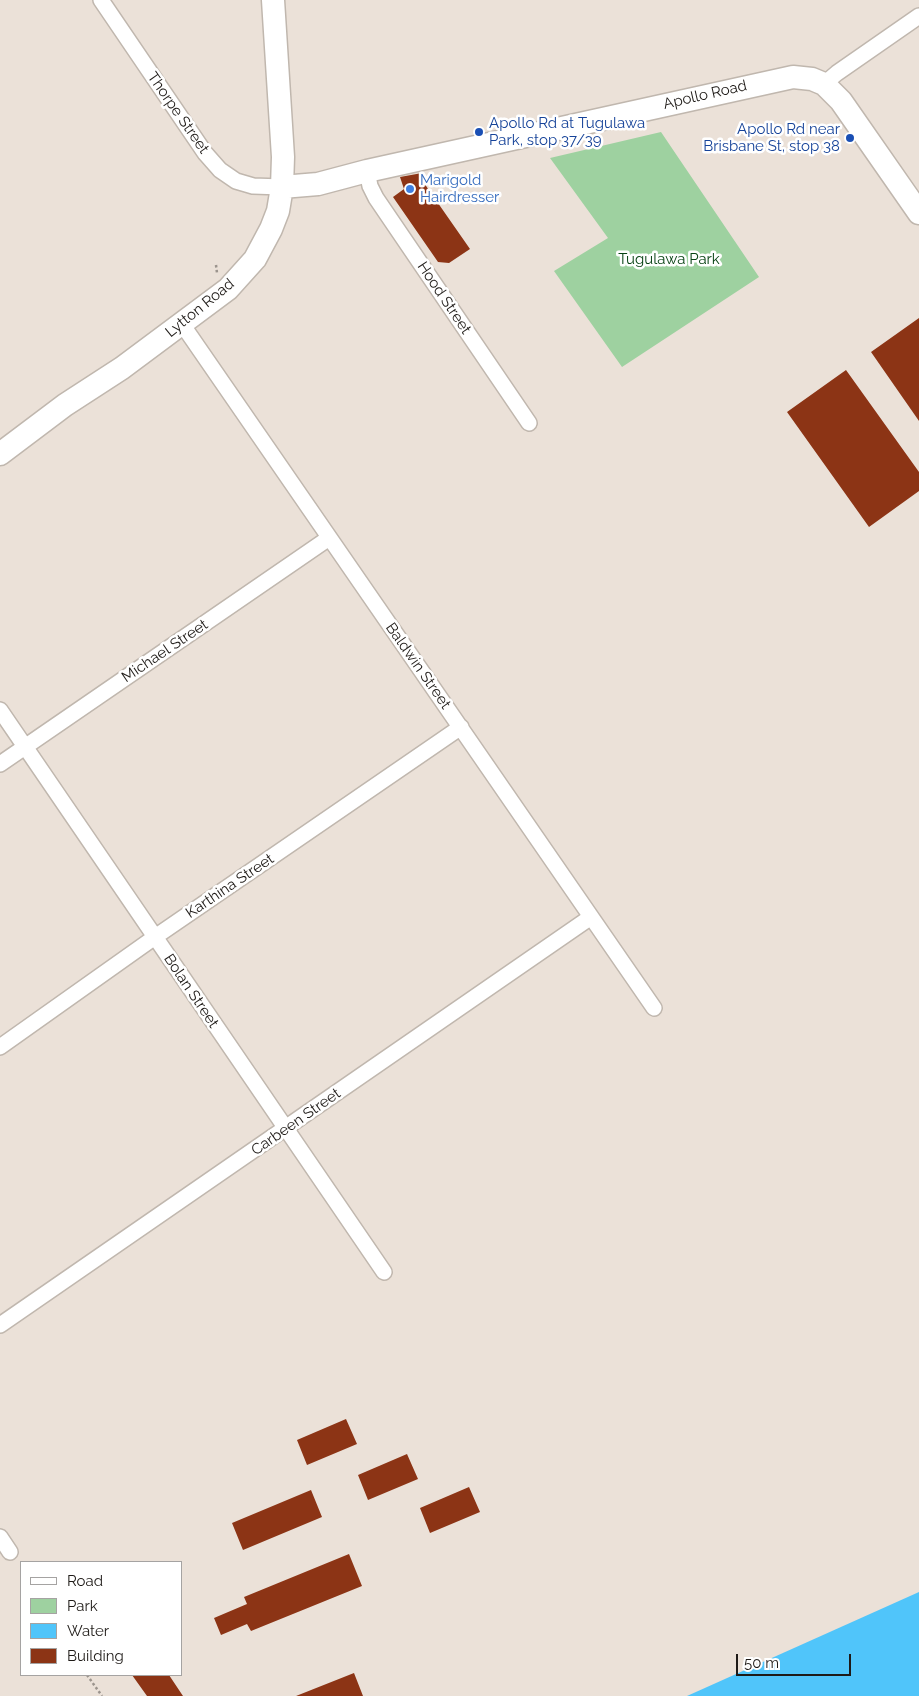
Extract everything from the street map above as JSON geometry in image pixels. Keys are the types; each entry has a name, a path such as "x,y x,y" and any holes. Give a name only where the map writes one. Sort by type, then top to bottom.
{"street":[{"name":"Thorpe Street","path":"101,0 205,153 220,170 236,181 253,186 282,186"},
{"name":"Lytton Road","path":"0,454 65,405 122,368 228,289 255,259 278,211 282,186 283,157 273,0"},
{"path":"919,16 824,84 841,101 919,213"},
{"name":"Apollo Road","path":"282,186 318,184 367,170 772,80 793,77 812,79 824,84"},
{"name":"Hood Street","path":"367,170 370,186 376,198 529,423"},
{"name":"Baldwin Street","path":"182,324 654,1008"},
{"name":"Michael Street","path":"0,764 329,538"},
{"name":"Bolan Street","path":"0,710 384,1272"},
{"name":"Karthina Street","path":"0,1046 461,727"},
{"name":"Carbeen Street","path":"0,1326 591,917"},
{"path":"0,1537 10,1552"}],"path":[{"path":"88,1676 102,1696"}],"green space":[{"name":"Tugulawa Park","path":"661,132 759,277 622,367 554,271 608,238 550,158"}],"water":[{"path":"919,1592 919,1696 687,1696"}],"building":[{"path":"422,173 424,183 470,249 449,263 438,262 393,197 404,189 400,177"},
{"path":"919,318 919,421 871,352"},
{"path":"846,370 919,472 919,491 869,527 787,412"},
{"path":"346,1419 357,1444 307,1465 297,1440"},
{"path":"407,1454 418,1479 368,1500 358,1475"},
{"path":"469,1487 480,1512 430,1533 420,1508"},
{"path":"311,1490 322,1517 243,1550 232,1523"},
{"path":"349,1554 362,1586 251,1631 247,1624 221,1635 214,1618 247,1604 244,1597"},
{"path":"354,1673 363,1696 296,1696"},
{"path":"133,1676 170,1676 183,1696 147,1696"}],"place":[{"name":"Apollo Rd at Tugulawa Park, stop 37/39","path":"479,132"},
{"name":"Apollo Rd near Brisbane St, stop 38","path":"850,138"},
{"name":"Marigold Hairdresser","path":"410,189"}]}
